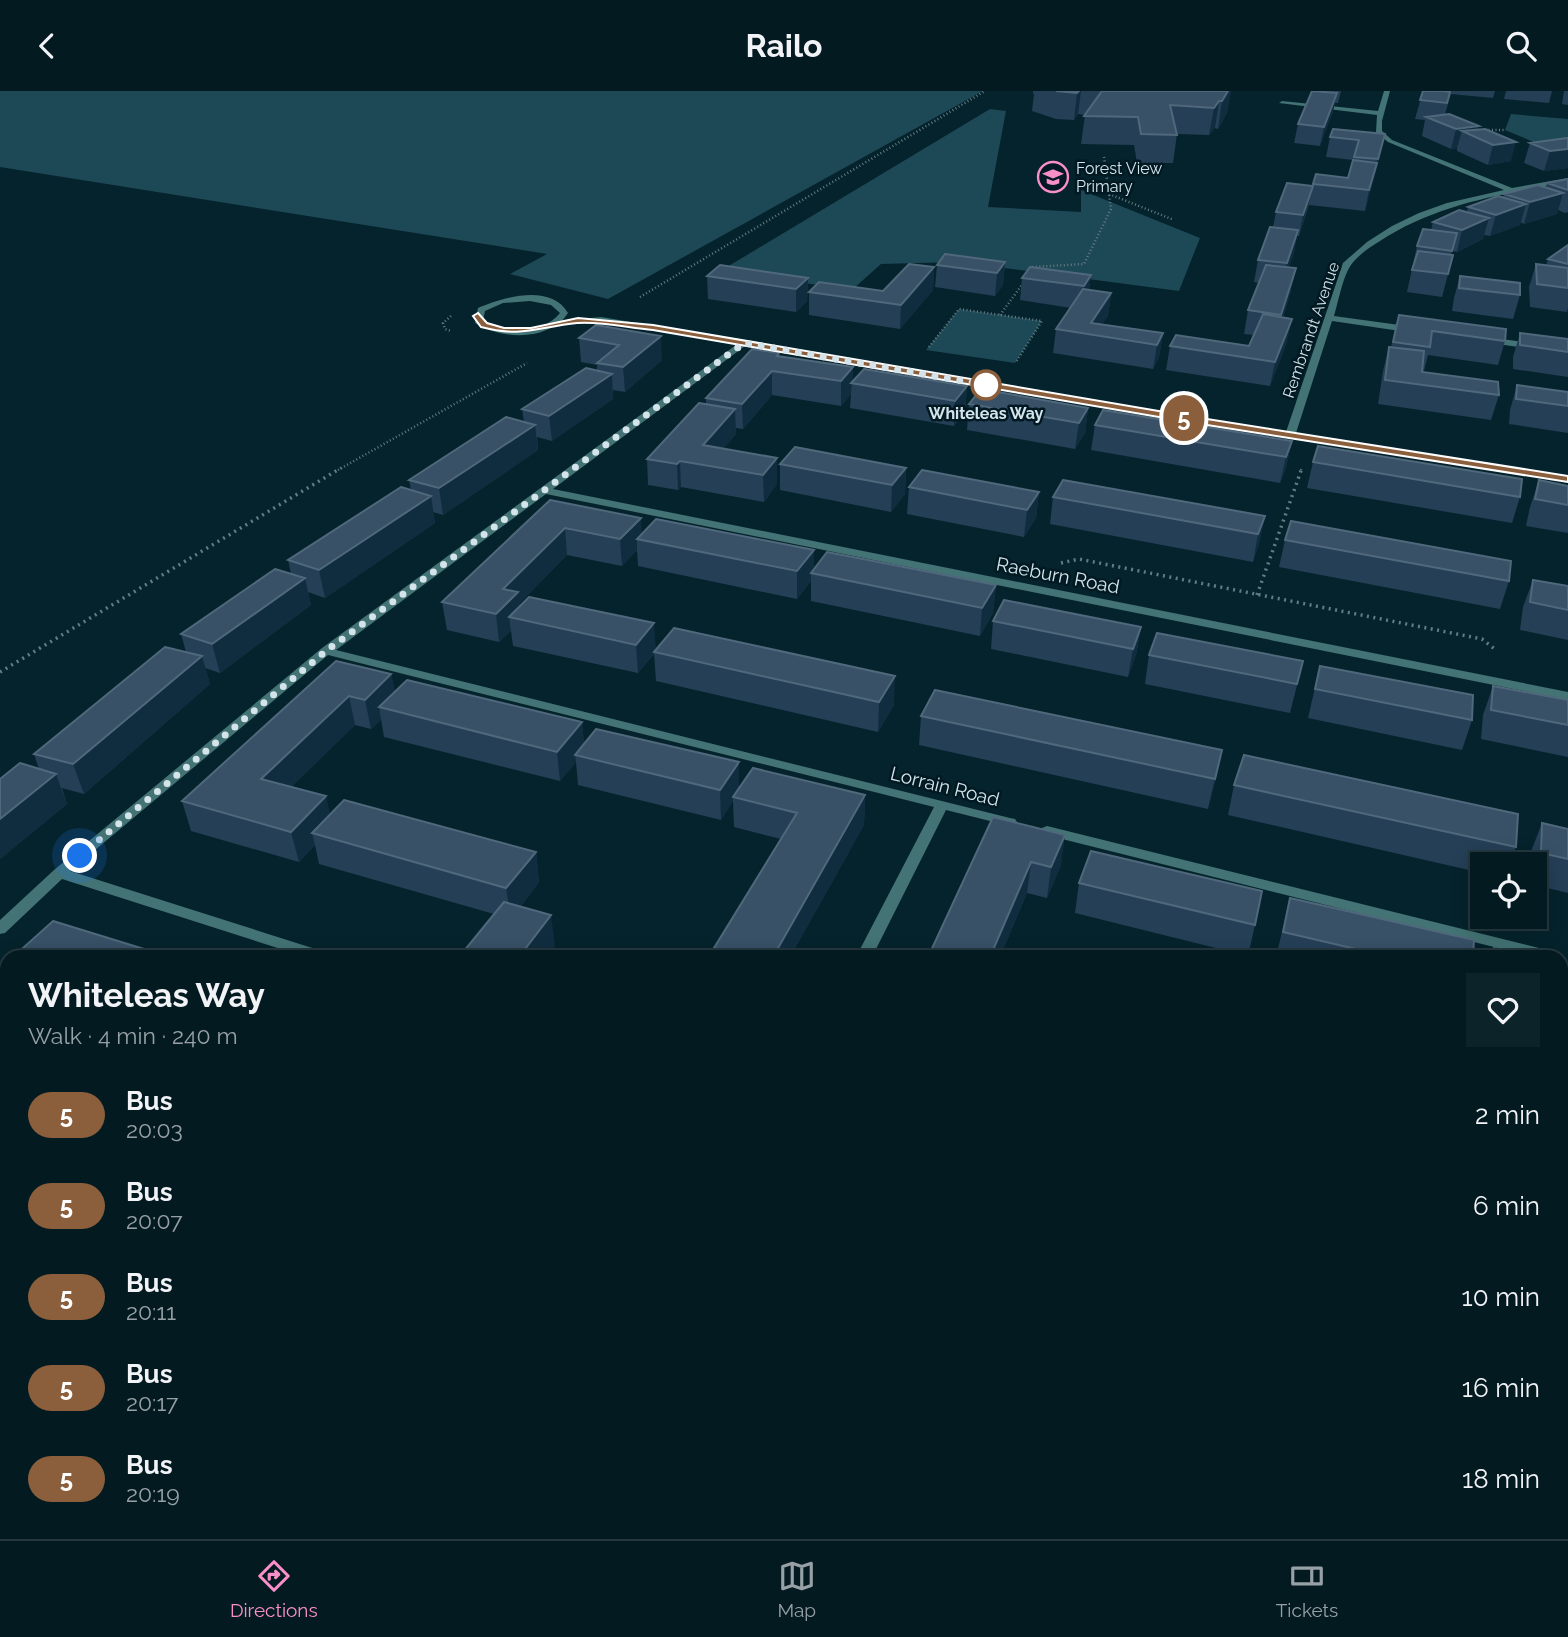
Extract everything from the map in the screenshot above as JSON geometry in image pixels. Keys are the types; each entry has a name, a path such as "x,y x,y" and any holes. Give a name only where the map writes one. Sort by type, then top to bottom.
{"street":[{"path":"1387,91 1379,132 1390,141 1511,190"},
{"path":"1282,103 1381,113"},
{"name":"Rembrandt Avenue","path":"1290,435 1346,264 1366,244 1418,214 1511,190 1568,180"},
{"path":"601,320 504,331 484,325 478,316 489,305 516,298 544,300 601,320 1568,479"},
{"path":"554,324 564,313 562,307"},
{"path":"1329,318 1430,332"},
{"path":"1479,339 1568,351"},
{"path":"0,929 60,873 326,651 744,343"},
{"name":"Raeburn Road","path":"542,490 1568,696"},
{"name":"Lorrain Road","path":"326,651 1527,950"},
{"path":"868,950 942,805"},
{"path":"60,873 301,950"}],"path":[{"path":"601,320 985,91"},
{"path":"1477,129 1505,130"},
{"path":"1000,315 1034,267 1084,264 1111,209 1104,157"},
{"path":"1109,194 1174,220"},
{"path":"939,352 926,350 959,309 1042,321 1015,363"},
{"path":"0,672 306,488 529,361"},
{"path":"1257,595 1304,463"}],"shaded area":[{"path":"0,91 983,91 608,299 510,274 547,254 0,167"},
{"path":"990,109 1006,111 988,207 1081,212 1081,190 1200,238 1179,291 958,262 881,264 853,289 717,273"},
{"path":"1511,114 1568,119 1568,142 1536,143 1505,130"},
{"path":"959,309 1042,321 1015,363 926,350"}],"building":[{"path":"1102,91 1228,91 1214,108 1170,105 1177,135 1141,134 1138,117 1084,116"},
{"path":"1312,91 1337,93 1324,127 1298,124"},
{"path":"1423,91 1450,92 1447,103 1420,100"},
{"path":"1449,114 1479,126 1456,129 1426,117"},
{"path":"1333,129 1385,134 1378,159 1354,157 1359,140 1330,137"},
{"path":"1485,129 1516,142 1493,145 1462,131"},
{"path":"1568,138 1568,149 1550,151 1530,143"},
{"path":"1353,160 1377,163 1369,190 1313,184 1316,174 1348,178"},
{"path":"1568,179 1568,190 1547,183"},
{"path":"1287,183 1313,186 1303,215 1276,212"},
{"path":"1538,185 1563,193 1530,202 1504,194"},
{"path":"1498,196 1526,204 1496,215 1468,207"},
{"path":"1459,210 1489,218 1462,230 1433,222"},
{"path":"1270,227 1298,230 1287,263 1258,260"},
{"path":"1423,229 1457,233 1452,251 1417,246"},
{"path":"1568,245 1568,264 1548,259"},
{"path":"1418,251 1453,255 1448,274 1412,270"},
{"path":"945,254 1005,262 997,273 937,265"},
{"path":"909,264 934,267 901,305 809,292 819,282 883,291"},
{"path":"1536,264 1568,268 1568,288 1537,284"},
{"path":"720,265 808,278 796,289 707,276"},
{"path":"1266,265 1296,268 1281,315 1248,310"},
{"path":"1030,267 1091,275 1084,286 1022,278"},
{"path":"1460,276 1520,283 1520,295 1459,288"},
{"path":"1083,289 1111,293 1091,323 1163,333 1157,345 1056,329"},
{"path":"1263,314 1292,319 1275,362 1170,346 1176,335 1249,346"},
{"path":"1399,315 1506,329 1505,341 1432,331 1430,347 1393,342"},
{"path":"596,325 661,336 623,367 597,363 619,345 579,338"},
{"path":"1520,333 1568,339 1568,352 1520,345"},
{"path":"1389,347 1424,351 1422,372 1498,382 1499,395 1385,380"},
{"path":"752,349 779,353 777,356 853,367 841,381 772,371 742,404 706,398"},
{"path":"586,368 612,374 549,416 522,409"},
{"path":"864,369 967,386 955,401 851,383"},
{"path":"1517,385 1568,392 1568,406 1516,399"},
{"path":"981,389 1088,408 1079,423 969,404"},
{"path":"699,403 735,409 703,445 777,458 763,475 680,461 677,464 647,459"},
{"path":"1103,410 1292,441 1286,457 1095,425"},
{"path":"506,417 535,425 439,488 409,480"},
{"path":"1318,446 1522,479 1520,497 1313,462"},
{"path":"795,447 906,468 892,485 780,464"},
{"path":"922,470 1039,492 1027,510 909,487"},
{"path":"1063,480 1265,516 1258,534 1053,497"},
{"path":"1539,480 1568,486 1568,505 1535,499"},
{"path":"401,487 431,496 319,570 288,560"},
{"path":"550,500 641,518 620,539 565,528 503,589 518,592 496,614 442,602"},
{"path":"656,519 814,550 797,571 637,539"},
{"path":"1291,521 1511,561 1509,581 1285,540"},
{"path":"827,552 996,585 982,608 811,573"},
{"path":"275,569 305,578 212,644 181,634"},
{"path":"1533,580 1568,586 1568,610 1530,602"},
{"path":"529,597 654,623 636,645 509,617"},
{"path":"1004,600 1141,627 1133,649 993,621"},
{"path":"674,628 895,676 879,702 654,652"},
{"path":"1157,633 1303,661 1297,684 1149,655"},
{"path":"165,647 202,656 73,764 34,754"},
{"path":"336,661 391,674 365,700 349,696 261,779 326,796 291,832 182,801"},
{"path":"1320,666 1473,695 1472,720 1315,689"},
{"path":"407,680 582,722 557,752 379,707"},
{"path":"1493,686 1568,700 1568,725 1491,710"},
{"path":"935,690 1222,750 1215,779 921,716"},
{"path":"596,729 739,762 720,790 575,755"},
{"path":"1244,755 1518,814 1516,847 1234,785"},
{"path":"20,763 56,774 0,819 0,779"},
{"path":"753,768 865,795 777,950 714,948 797,813 733,797"},
{"path":"344,800 536,852 506,888 312,833"},
{"path":"993,817 1065,835 1051,867 1031,862 993,950 931,950"},
{"path":"1542,823 1568,829 1568,859 1541,852"},
{"path":"1091,851 1262,891 1255,925 1079,883"},
{"path":"1290,898 1474,940 1473,950 1360,950 1283,932"},
{"path":"504,902 551,915 524,950 465,950"},
{"path":"53,921 147,950 21,950"}],"bus line":[{"name":"5","path":"478,316 478,321 484,325 504,331 531,330 578,320 601,320 1188,419 1568,479"}],"place":[{"name":"Forest View Primary","path":"1053,177"},
{"name":"Whiteleas Way","path":"986,385"}],"route":[{"path":"80,856 326,651 744,343 986,385"}]}
